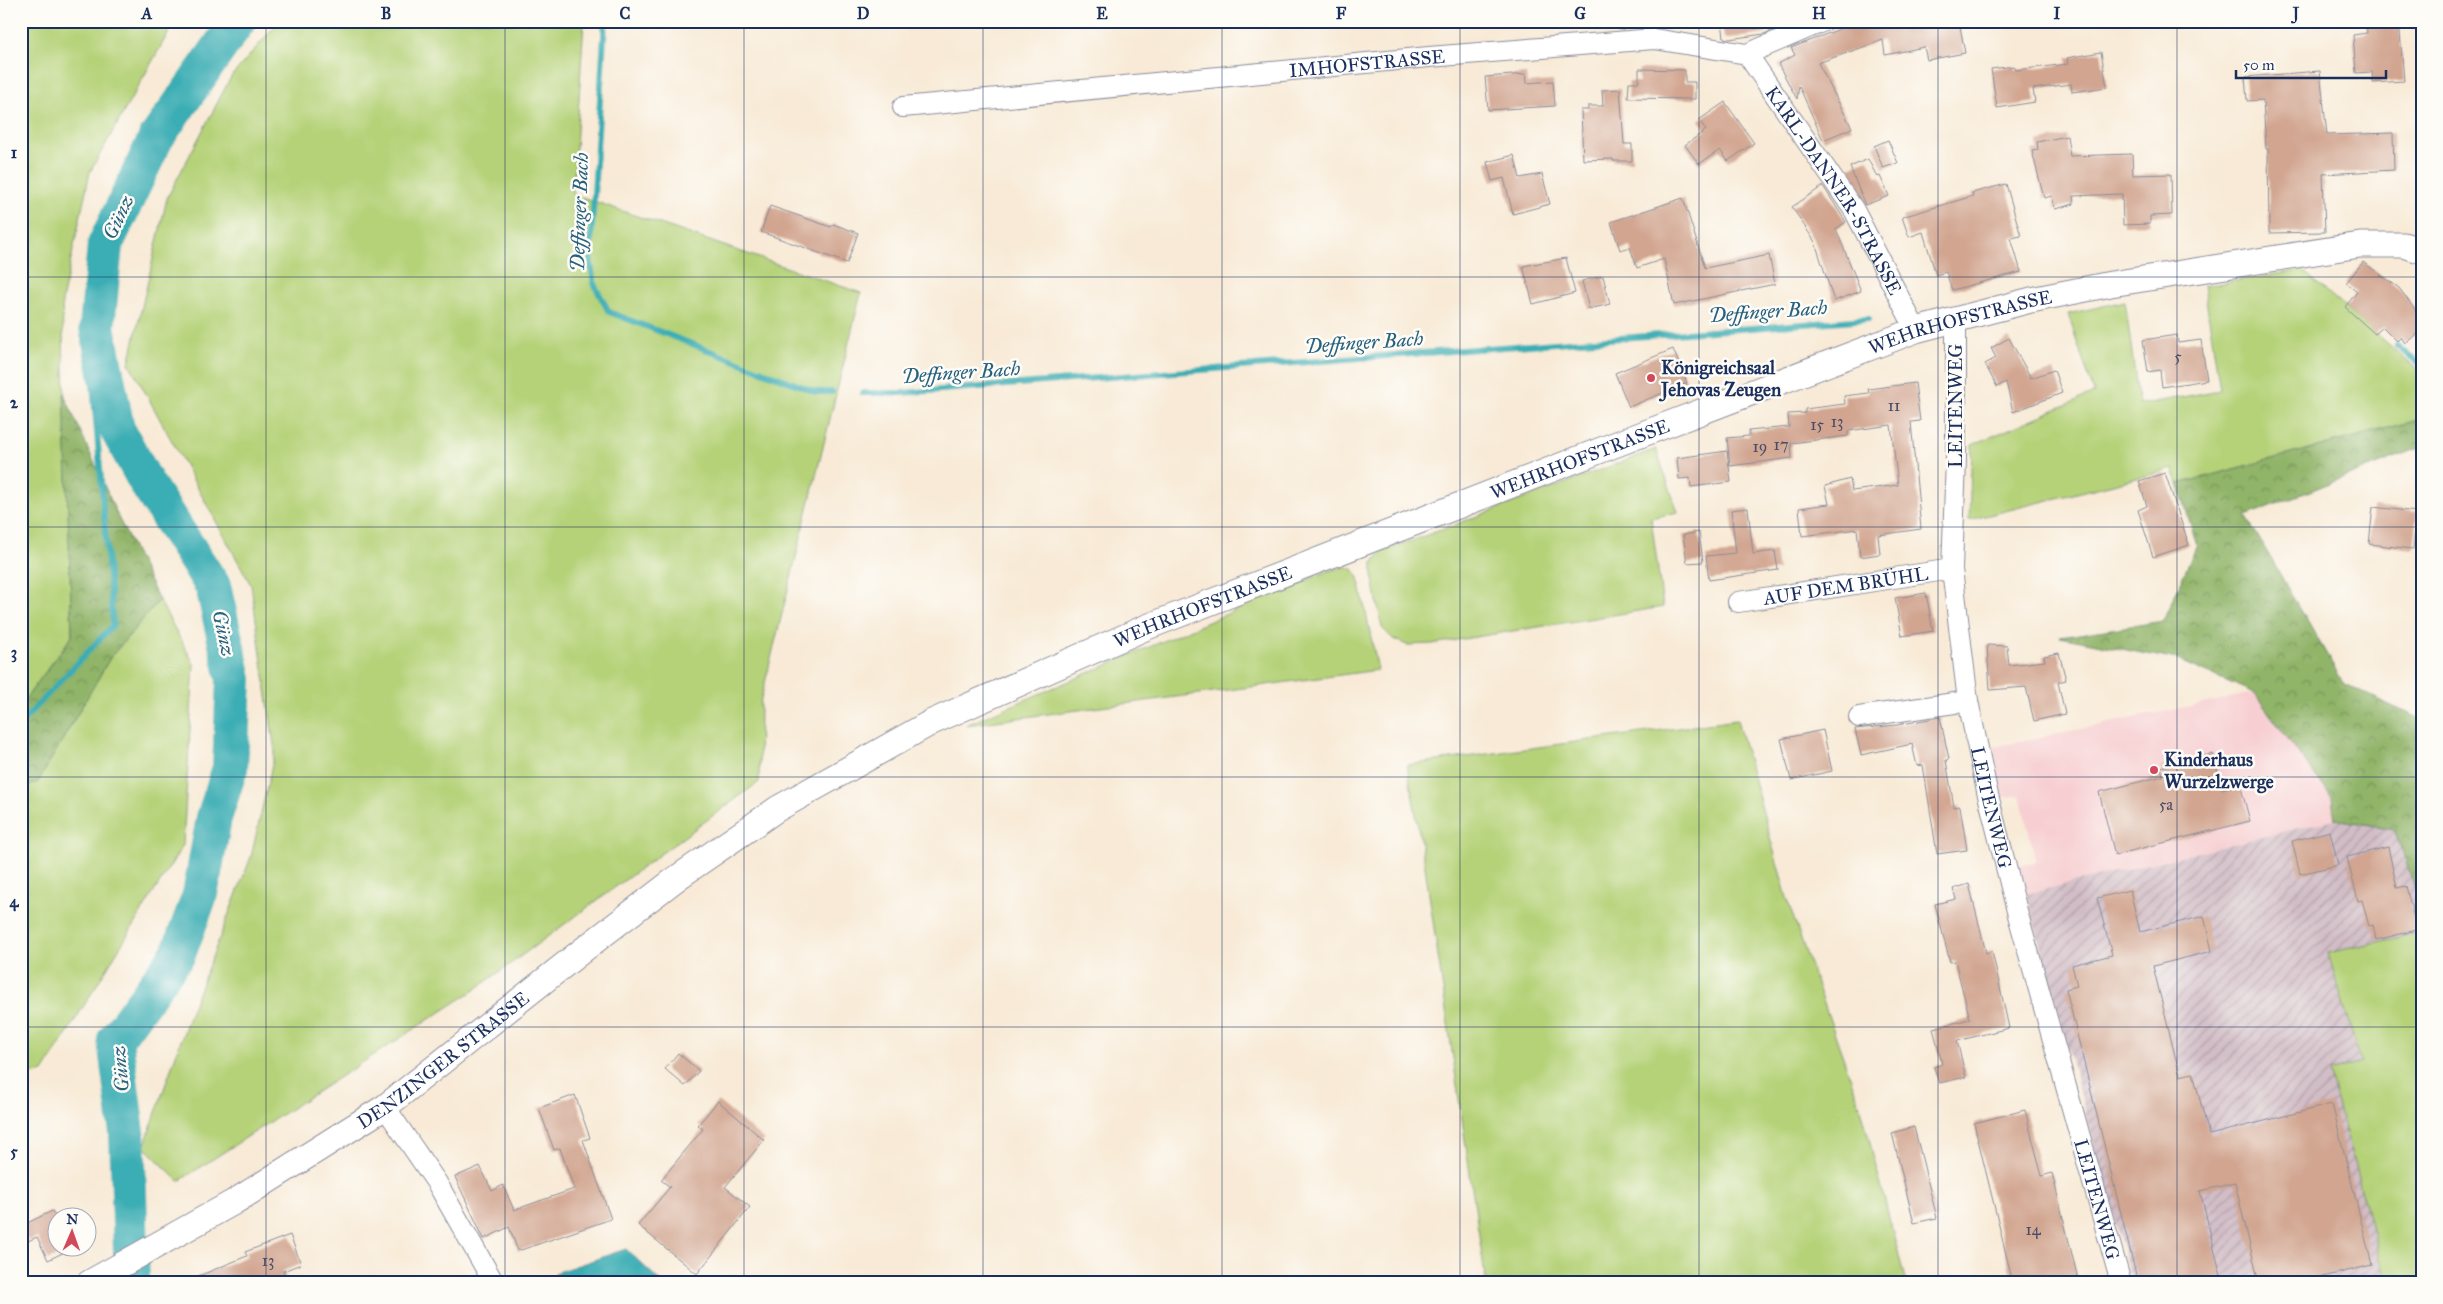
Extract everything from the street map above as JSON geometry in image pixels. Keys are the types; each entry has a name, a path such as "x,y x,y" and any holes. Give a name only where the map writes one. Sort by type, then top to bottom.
{"street":[{"path":"1644,21 1654,38"},
{"path":"1747,54 1824,21"},
{"name":"IMHOFSTRASSE","path":"903,107 1419,58 1654,38 1747,54"},
{"name":"KARL-DANNER-STRASSE","path":"1747,54 1854,210 1916,330"},
{"name":"WEHRHOFSTRASSE","path":"778,809 932,722 1147,627 1627,440 1916,330 1956,319 2111,284 2360,245 2375,243 2404,245 2422,251"},
{"name":"LEITENWEG","path":"1956,319 1956,459 1952,569 1968,701 1987,792 2018,915 2121,1283"},
{"name":"AUF DEM BRÜHL","path":"1738,602 1952,569"},
{"path":"1859,718 1968,701"},
{"name":"DENZINGER STRASSE","path":"89,1283 234,1202 385,1107 677,878 778,809"},
{"path":"385,1107 437,1183 494,1283"}],"shaded area":[{"name":"Kinderhaus Wurzelzwerge","path":"2254,693 2332,798 2335,819 2026,894 2019,866 2036,862 2020,795 2002,798 1993,747"},
{"path":"2335,819 2394,828 2422,907 2422,932 2329,953 2361,1063 2329,1072 2387,1283 2132,1283 2026,894"}],"green space":[{"path":"21,21 175,21 90,172 62,301 72,636 21,705"},
{"path":"279,21 584,21 573,194 861,293 760,703 759,782 476,989 179,1181 144,1147 191,1011 251,857 275,752 251,585 129,363 167,198 231,77"},
{"path":"2302,270 2422,374 2422,419 2178,484 2173,469 1969,520 1972,445 2094,393 2068,314 2125,301 2139,405 2220,390 2204,286"},
{"path":"64,394 119,519 159,600 110,658 38,782 21,789 21,705 72,636"},
{"path":"2422,419 2422,447 2246,516 2344,684 2422,720 2422,907 2394,829 2335,819 2332,798 2254,693 2178,660 2060,637 2163,621 2197,545 2178,484"},
{"path":"1656,449 1678,512 1651,518 1663,607 1432,644 1407,645 1393,639 1382,628 1373,579 1373,562 1382,552"},
{"path":"1344,567 1352,568 1358,576 1378,670 966,725 1328,571"},
{"path":"159,600 194,664 183,845 43,1072 21,1078 21,789 38,782 110,658"},
{"path":"1737,720 1789,905 1861,1108 1906,1283 1486,1283 1424,860 1407,765"},
{"path":"2422,932 2422,1283 2387,1283 2329,1072 2361,1063 2328,953"}],"water":[{"path":"626,1249 662,1283 559,1283 555,1273"}],"building":[{"path":"1722,21 1784,21 1784,25 1764,34 1729,39 1724,38"},
{"path":"1860,21 1864,27 1892,21 1959,21 1965,53 1927,60 1924,47 1885,55 1883,40 1818,63 1852,128 1823,140 1799,86 1797,99 1778,64 1795,55 1791,48"},
{"path":"2366,21 2399,21 2404,81 2373,83 2372,72 2356,73 2353,35 2367,33"},
{"path":"2101,52 2107,87 2072,92 2071,84 2033,89 2035,102 1997,108 1991,69 2014,66 2016,70 2068,64 2067,58"},
{"path":"1639,69 1685,70 1685,82 1695,82 1695,99 1628,98 1629,82 1639,82"},
{"path":"2320,71 2327,135 2393,133 2394,170 2323,174 2325,232 2269,233 2268,149 2266,149 2263,100 2247,101 2245,77"},
{"path":"1526,74 1527,83 1553,81 1555,106 1488,110 1485,77"},
{"path":"1620,89 1624,144 1632,144 1632,161 1613,161 1613,159 1583,160 1581,110 1588,110 1588,106 1603,106 1602,90"},
{"path":"1725,102 1754,143 1728,161 1720,150 1699,164 1685,145 1706,130 1699,120"},
{"path":"2067,136 2070,156 2132,154 2133,175 2171,174 2172,215 2150,216 2150,224 2123,225 2122,194 2073,196 2074,204 2055,209 2052,196 2044,198 2032,151 2038,150 2037,142"},
{"path":"1888,140 1898,163 1883,168 1874,146"},
{"path":"1514,155 1520,178 1542,174 1550,204 1513,214 1504,178 1492,181 1487,162"},
{"path":"1868,159 1877,177 1880,176 1889,196 1865,205 1850,167"},
{"path":"2006,184 2021,236 2011,238 2021,272 1952,290 1946,272 1936,275 1923,232 1909,237 1902,217 1973,196 1972,193"},
{"path":"1823,186 1846,222 1836,229 1861,291 1834,301 1815,242 1792,207"},
{"path":"1683,198 1705,268 1769,255 1775,284 1674,305 1664,259 1637,268 1630,247 1620,250 1611,222"},
{"path":"770,206 831,227 833,224 858,233 847,263 761,232"},
{"path":"1566,258 1575,293 1533,304 1523,266"},
{"path":"2363,262 2399,288 2422,319 2422,331 2405,343 2401,337 2397,341 2383,327 2375,334 2345,307 2357,292 2346,283"},
{"path":"1603,276 1610,304 1589,309 1582,281"},
{"path":"2177,335 2178,343 2201,340 2207,380 2162,387 2160,370 2148,372 2143,340"},
{"path":"2009,338 2031,378 2054,370 2062,393 2013,412 2006,382 1997,387 1985,364 1996,358 1991,348"},
{"name":"Königreichsaal Jehovas Zeugen","path":"1673,349 1687,383 1629,407 1615,373"},
{"path":"1915,383 1920,421 1911,422 1921,529 1878,535 1880,554 1860,557 1857,529 1802,536 1799,508 1829,504 1825,486 1850,479 1852,491 1898,485 1891,425 1848,431 1848,436 1791,443 1792,458 1730,466 1727,438 1749,436 1749,431 1789,427 1788,414 1805,413 1805,409 1845,404 1844,396 1869,393 1868,389"},
{"path":"1727,451 1731,482 1691,487 1690,478 1679,479 1677,458"},
{"path":"2165,473 2189,545 2153,557 2138,510 2147,506 2139,481"},
{"path":"2373,507 2417,512 2413,549 2369,544"},
{"path":"1748,508 1753,554 1775,551 1778,570 1709,580 1706,556 1736,553 1731,510"},
{"path":"1699,532 1703,562 1687,563 1683,535"},
{"path":"1926,593 1933,631 1902,636 1895,598"},
{"path":"1987,645 2007,646 2009,665 2045,661 2044,656 2059,653 2066,680 2058,682 2065,714 2034,721 2026,687 1990,690"},
{"path":"1940,717 1949,759 1946,760 1954,807 1960,806 1967,850 1937,854 1923,765 1917,766 1912,744 1861,755 1855,729 1897,725"},
{"path":"1823,730 1832,771 1791,780 1781,739"},
{"path":"2213,754 2222,789 2240,784 2250,821 2115,855 2099,792 2163,776 2161,767"},
{"path":"2330,831 2338,865 2300,874 2292,841"},
{"path":"2388,847 2397,888 2406,886 2417,930 2376,940 2373,925 2369,926 2362,900 2358,901 2347,857"},
{"path":"1969,884 1986,953 1992,951 2009,1028 1957,1041 1966,1077 1939,1083 1934,1067 1942,1064 1933,1028 1970,1019 1955,961 1950,962 1935,904 1956,899 1953,889"},
{"path":"2130,890 2140,932 2204,916 2212,951 2153,966 2180,1076 2193,1073 2209,1135 2332,1104 2372,1265 2298,1283 2259,1283 2235,1183 2200,1191 2221,1276 2203,1281 2204,1283 2138,1283 2066,989 2077,986 2072,965 2112,955 2097,898"},
{"path":"678,1053 699,1071 685,1086 665,1069"},
{"path":"575,1095 590,1138 583,1140 611,1219 518,1251 509,1227 484,1239 455,1177 480,1166 492,1191 503,1185 514,1210 574,1189 560,1148 554,1150 539,1108"},
{"path":"718,1101 764,1140 725,1187 750,1207 697,1274 638,1225 670,1187 661,1180 703,1129 698,1125"},
{"path":"2025,1110 2042,1176 2052,1173 2079,1283 2013,1283 1974,1123"},
{"path":"1914,1127 1937,1218 1914,1223 1892,1133"},
{"path":"48,1213 48,1256 56,1256 48,1260 37,1237 28,1241 21,1226"},
{"path":"290,1235 301,1264 283,1271 286,1277 272,1283 182,1283 247,1256 245,1252"}],"waterway":[{"name":"Günz","path":"132,1283 127,1133 115,1040 178,954 200,895 214,818 230,768 234,679 213,586 147,484 117,429 97,327 105,245 156,138 238,21"},
{"name":"Deffinger Bach","path":"605,21 590,258 594,284 609,312 816,392 832,392"},
{"name":"Deffinger Bach","path":"863,393 902,393 1868,319"},
{"path":"21,723 113,625 93,384 97,327"},
{"name":"Deffinger Bach","path":"2397,346 2422,367"}],"place":[{"name":"Königreichsaal Jehovas Zeugen","path":"1651,378"},
{"name":"Kinderhaus Wurzelzwerge","path":"2154,770"}]}
